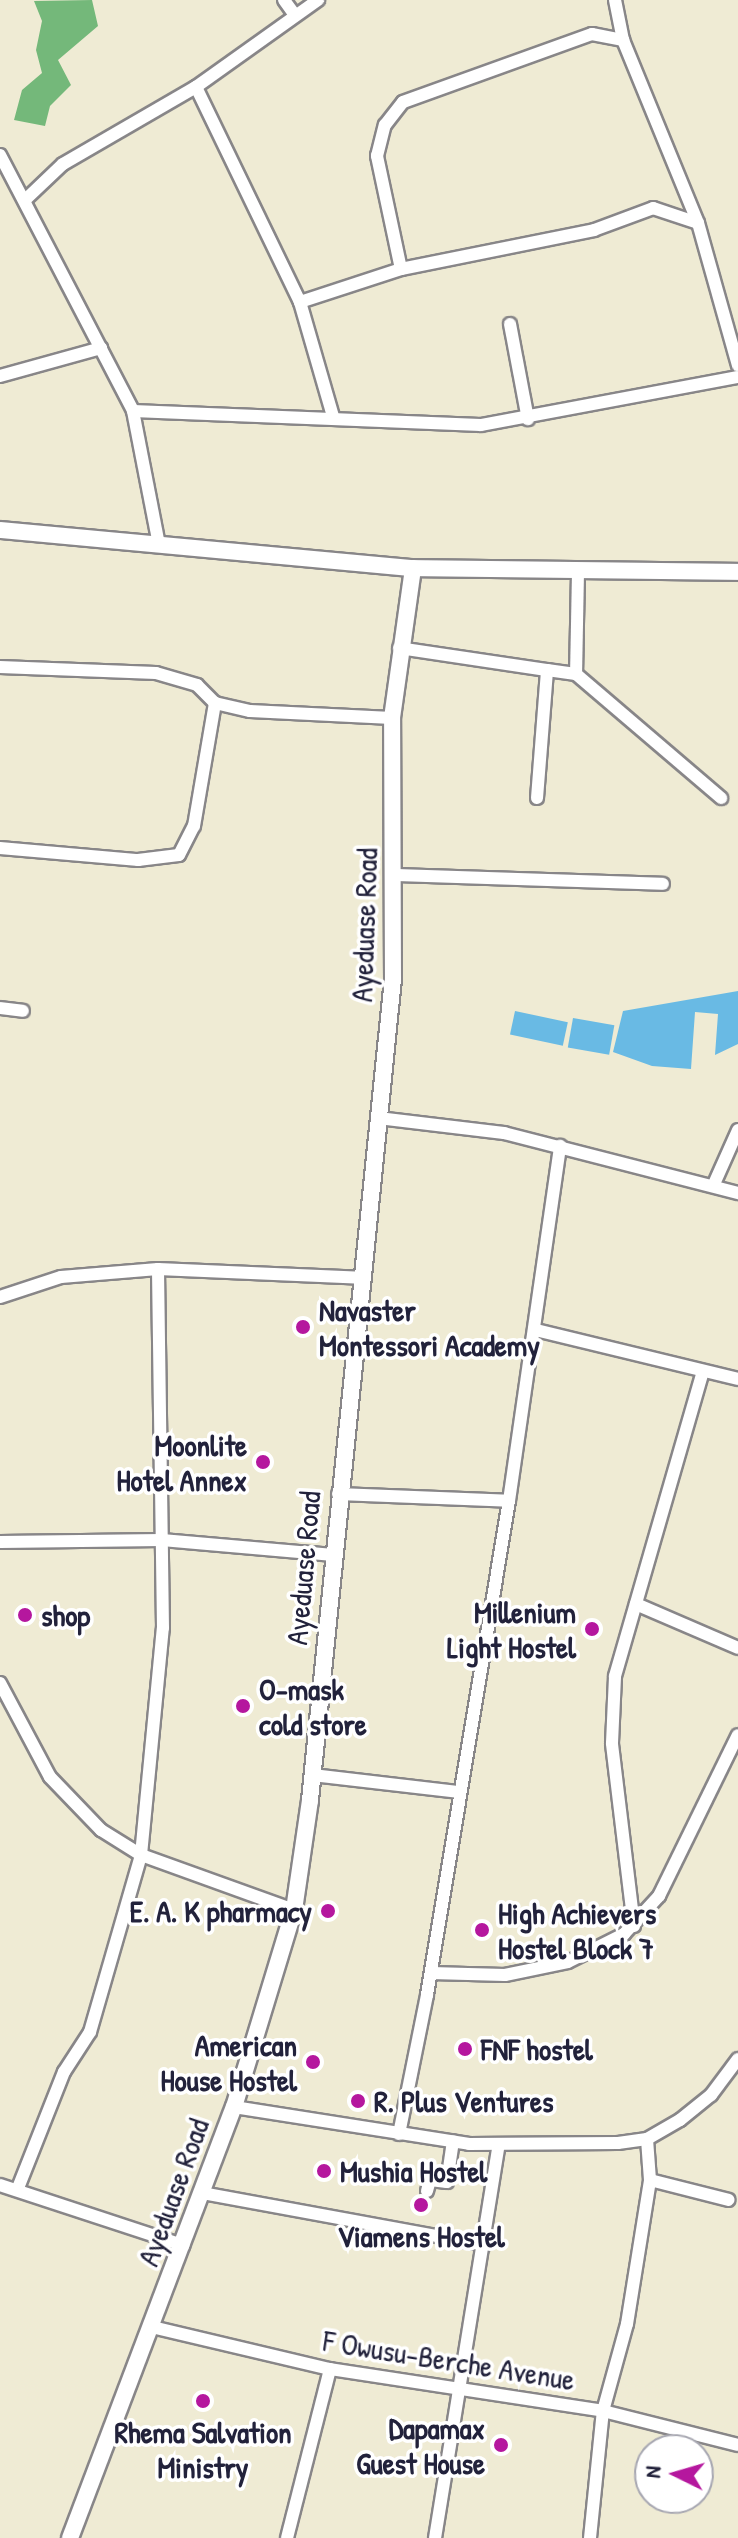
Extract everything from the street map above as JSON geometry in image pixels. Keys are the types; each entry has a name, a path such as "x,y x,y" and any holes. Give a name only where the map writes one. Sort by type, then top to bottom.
{"street":[{"path":"284,0 295,15"},
{"path":"25,200 63,164 196,87 318,0"},
{"path":"615,0 623,40 698,223 738,365"},
{"path":"401,269 377,156 385,125 403,102 592,34 623,40"},
{"path":"196,87 261,211 300,302 333,416"},
{"path":"0,155 133,411 159,545"},
{"path":"300,302 401,269 594,230 653,208 698,223"},
{"path":"510,324 528,419"},
{"path":"0,376 101,348"},
{"path":"133,411 333,416 433,425 528,419 738,377"},
{"path":"0,530 413,568 738,572"},
{"name":"Ayeduase Road","path":"70,2538 234,2107 294,1910 312,1775 338,1494 393,979 392,718 399,648 413,568"},
{"path":"576,674 578,572"},
{"path":"399,648 576,674 721,798"},
{"path":"0,667 156,673 197,685 215,703 290,715 392,718"},
{"path":"537,798 547,670"},
{"path":"0,848 138,860 179,855 194,826 215,703"},
{"path":"395,875 663,884"},
{"path":"0,1008 23,1011"},
{"path":"378,1118 472,1128 560,1146 714,1184 738,1193"},
{"path":"714,1184 738,1130"},
{"path":"399,2134 431,1973 458,1792 509,1501 536,1330 560,1146"},
{"path":"0,1297 61,1277 158,1269 361,1278"},
{"path":"18,2188 64,2072 90,2032 141,1855 163,1628 158,1269"},
{"path":"536,1330 738,1379"},
{"path":"634,1926 612,1730 615,1676 703,1371"},
{"path":"338,1494 509,1501"},
{"path":"0,1542 162,1540 333,1555"},
{"path":"636,1604 738,1648"},
{"path":"0,1683 50,1777 78,1811 141,1855 294,1910"},
{"path":"431,1973 505,1975 568,1962 634,1926 659,1896 737,1742"},
{"path":"312,1775 458,1792"},
{"path":"234,2107 399,2134 499,2145 647,2139 711,2095 738,2059"},
{"path":"590,2538 603,2411 627,2324 650,2180 647,2139"},
{"path":"427,2191 430,2180 447,2182 453,2141"},
{"path":"435,2538 499,2145"},
{"path":"650,2180 729,2200"},
{"path":"0,2185 18,2188 183,2245"},
{"path":"202,2193 484,2245"},
{"name":"F Owusu-Berche Avenue","path":"152,2327 330,2369 458,2385 603,2411 738,2445"},
{"path":"287,2538 330,2369"}],"green space":[{"path":"92,0 98,26 58,60 71,85 50,106 45,126 14,120 22,90 42,73 36,50 42,21 34,1"}],"water":[{"path":"738,991 738,1044 715,1055 718,1014 695,1012 691,1069 652,1066 613,1052 623,1011"},
{"path":"515,1011 568,1022 563,1046 510,1034"},
{"path":"573,1018 614,1025 609,1055 568,1048"}],"place":[{"name":"Navaster Montessori Academy","path":"303,1327"},
{"name":"Moonlite Hotel Annex","path":"263,1462"},
{"name":"shop","path":"25,1615"},
{"name":"Millenium Light Hostel","path":"592,1629"},
{"name":"O-mask cold store","path":"243,1706"},
{"name":"E. A. K pharmacy","path":"328,1911"},
{"name":"High Achievers Hostel Block 7","path":"482,1930"},
{"name":"FNF hostel","path":"465,2049"},
{"name":"American House Hostel","path":"313,2062"},
{"name":"R. Plus Ventures","path":"358,2101"},
{"name":"Mushia Hostel","path":"324,2171"},
{"name":"Viamens Hostel","path":"421,2205"},
{"name":"Rhema Salvation Ministry","path":"203,2401"},
{"name":"Dapamax Guest House","path":"501,2445"}]}
